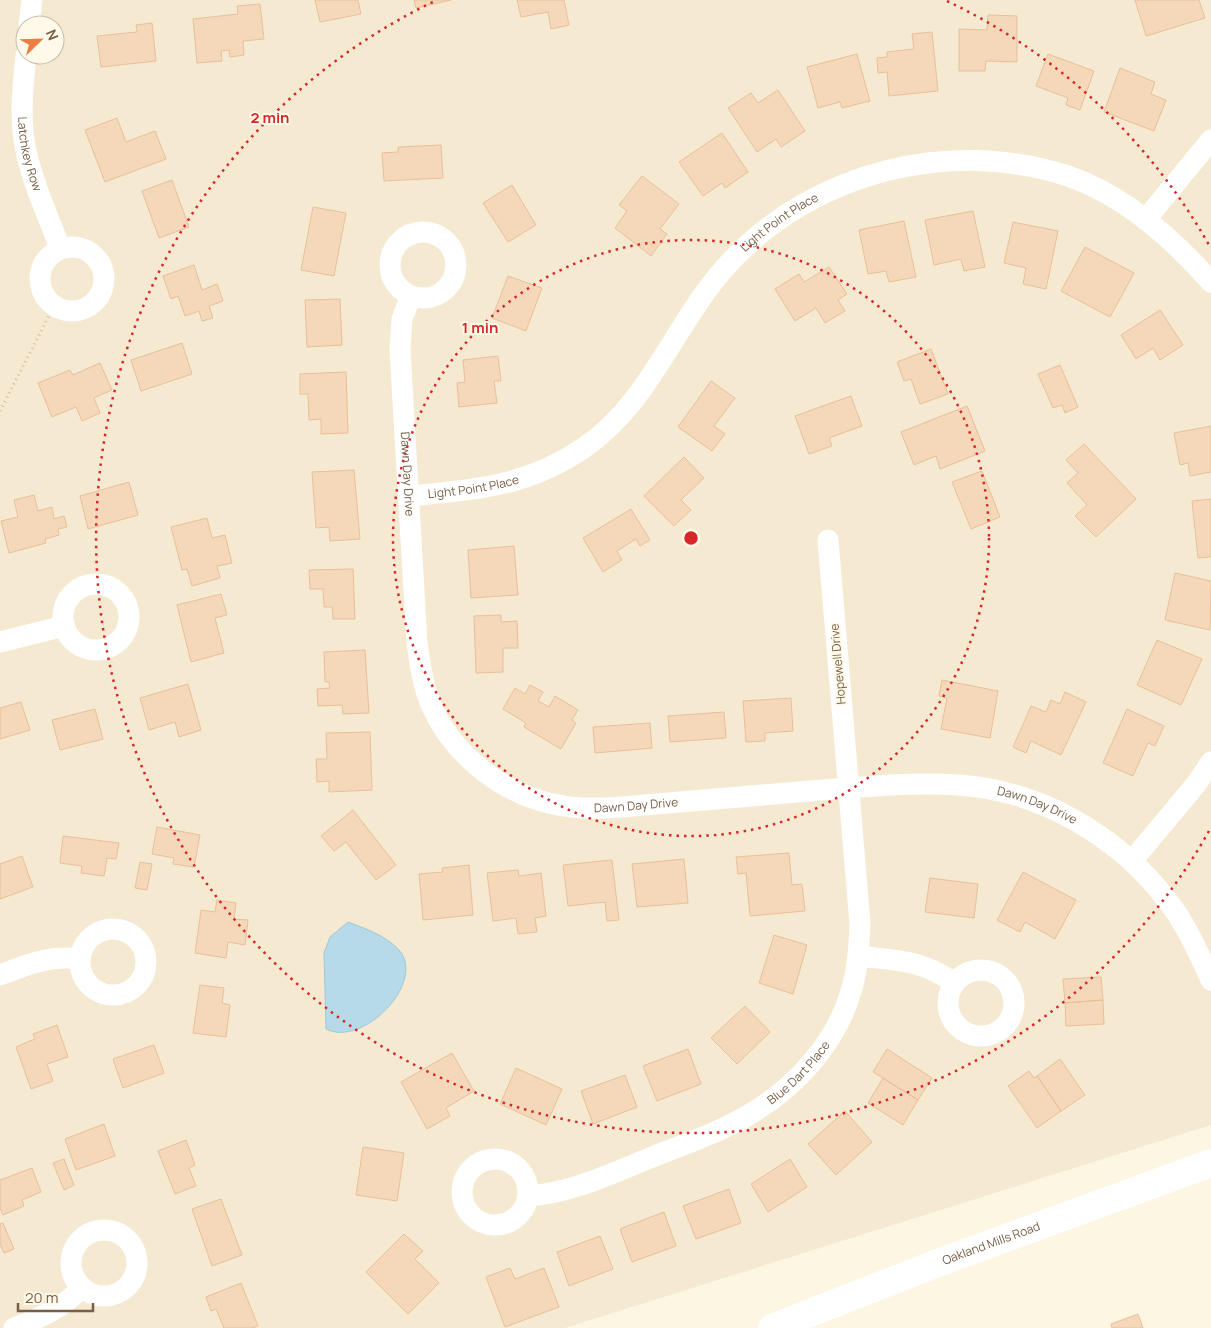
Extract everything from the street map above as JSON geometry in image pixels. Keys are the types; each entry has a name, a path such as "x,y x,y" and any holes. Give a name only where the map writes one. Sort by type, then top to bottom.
{"street":[{"path":"30,15 32,0"},
{"name":"Latchkey Row","path":"25,65 22,117 25,150 60,248"},
{"path":"1146,220 1211,140"},
{"name":"Light Point Place","path":"410,496 496,486 553,466 586,446 609,427 636,397 700,299 731,261 763,231 795,208 865,175 907,164 945,161 988,161 1068,176 1105,193 1146,220 1185,252 1211,282"},
{"path":"74,246 88,251 99,261 104,275 103,289 95,302 82,309 68,311 54,306 44,296 40,282 41,268 48,256 60,248 74,246"},
{"name":"Dawn Day Drive","path":"411,296 402,319 400,350 410,496 417,643 422,675 431,706 450,738 472,762 502,784 533,799 564,806 598,808 849,788 959,785 1031,800 1095,832 1132,861 1168,900 1192,939 1211,980"},
{"name":"Hopewell Drive","path":"828,540 849,788"},
{"path":"0,642 64,626"},
{"path":"1132,861 1197,783 1211,762"},
{"name":"Blue Dart Place","path":"528,1196 550,1195 576,1187 690,1142 749,1115 775,1098 816,1056 830,1037 851,992 858,956 860,924 849,788"},
{"path":"0,975 33,962 61,956 80,959"},
{"path":"858,956 921,964 954,983"},
{"name":"Oakland Mills Road","path":"772,1328 935,1264 1211,1163"},
{"path":"14,1328 41,1318 71,1300 82,1287"}],"path":[{"path":"0,411 54,306"}],"shaded area":[{"path":"0,0 1211,0 1211,1125 565,1328 0,1328"}],"water":[{"path":"348,922 381,936 399,950 405,963 405,979 398,994 387,1009 373,1021 357,1029 341,1032 326,1029 324,953 330,937"}],"building":[{"path":"315,0 358,0 361,14 320,22"},
{"path":"414,0 451,0 416,8"},
{"path":"517,0 564,0 569,25 551,29 548,12 521,17"},
{"path":"1135,0 1199,0 1205,18 1146,36"},
{"path":"260,4 264,39 243,41 244,55 230,57 229,50 221,51 222,61 197,63 193,19 238,14 237,6"},
{"path":"988,15 1017,16 1017,62 986,61 985,71 959,71 959,29 987,30"},
{"path":"152,23 156,61 101,67 97,36 137,32 136,25"},
{"path":"932,32 938,91 889,96 887,72 878,73 877,58 887,57 887,52 914,49 912,34"},
{"path":"857,54 870,101 842,108 840,102 818,108 807,67"},
{"path":"1048,54 1094,71 1080,110 1066,105 1068,98 1036,86"},
{"path":"1120,68 1155,82 1151,94 1166,100 1154,131 1104,112"},
{"path":"778,90 805,131 781,147 776,139 757,152 728,108 751,93 758,103"},
{"path":"117,118 126,142 155,131 166,159 105,182 85,130"},
{"path":"722,133 748,172 725,188 722,183 703,196 679,162"},
{"path":"441,145 443,178 384,181 382,153 398,152 398,147"},
{"path":"642,176 679,204 660,229 667,234 651,256 615,228 627,211 619,205"},
{"path":"172,180 189,227 159,238 142,191"},
{"path":"512,185 536,225 508,242 483,203"},
{"path":"313,207 346,213 334,276 301,270"},
{"path":"973,211 985,267 964,271 961,259 934,265 925,220"},
{"path":"904,221 916,277 889,282 886,271 868,274 859,230"},
{"path":"1013,222 1058,231 1046,289 1023,284 1026,268 1004,263"},
{"path":"1085,247 1134,273 1110,317 1061,291"},
{"path":"194,265 202,290 217,284 223,301 209,306 213,318 202,321 199,311 185,316 178,296 171,299 163,276"},
{"path":"829,267 847,294 838,300 845,311 825,323 816,308 795,321 775,289 799,274 804,282"},
{"path":"508,276 542,288 526,331 492,318"},
{"path":"340,299 342,345 307,347 305,300"},
{"path":"1160,310 1183,345 1160,360 1153,348 1136,359 1121,335"},
{"path":"182,343 192,374 141,391 131,360"},
{"path":"931,349 948,394 920,404 911,379 904,381 897,362"},
{"path":"498,356 501,381 494,381 497,403 459,407 457,383 465,382 463,360"},
{"path":"100,363 112,390 94,398 100,413 82,421 76,407 52,417 38,383 70,370 73,375"},
{"path":"1060,365 1078,407 1065,413 1062,405 1053,408 1038,374"},
{"path":"346,372 348,433 321,434 321,419 309,420 308,394 300,394 300,374"},
{"path":"711,381 735,398 714,426 725,434 712,451 678,427"},
{"path":"851,396 862,426 829,438 832,446 809,454 795,416"},
{"path":"967,406 985,451 940,469 936,456 914,465 901,432"},
{"path":"1211,426 1211,472 1190,476 1188,463 1180,465 1174,433"},
{"path":"1084,444 1136,499 1096,537 1075,516 1087,505 1067,483 1078,473 1066,460"},
{"path":"684,457 704,478 681,500 691,510 674,526 644,496"},
{"path":"354,470 360,539 330,541 329,527 316,528 312,472"},
{"path":"982,471 1000,517 971,529 952,482"},
{"path":"129,482 138,515 88,529 80,496"},
{"path":"34,495 38,511 52,507 54,519 64,516 67,527 58,529 59,535 45,539 46,543 9,553 1,521 18,517 14,500"},
{"path":"1211,499 1211,557 1198,558 1192,501"},
{"path":"631,509 650,540 640,546 636,539 617,551 622,560 603,572 583,538"},
{"path":"207,518 212,538 225,535 232,563 217,566 220,578 192,586 187,569 182,570 171,527"},
{"path":"514,546 518,595 471,598 468,550"},
{"path":"353,569 355,619 333,619 332,607 324,607 323,589 310,589 309,570"},
{"path":"1175,573 1211,581 1210,630 1165,620"},
{"path":"221,594 227,615 215,618 224,653 191,662 177,605"},
{"path":"501,615 501,622 517,621 518,648 503,648 503,672 476,673 474,616"},
{"path":"1157,640 1202,659 1181,705 1137,685"},
{"path":"365,650 369,713 343,714 342,705 318,706 317,689 330,688 329,682 325,682 324,652"},
{"path":"942,680 998,691 990,738 941,729 947,698 939,696"},
{"path":"188,684 201,730 179,737 175,722 149,730 140,698"},
{"path":"530,685 543,692 538,701 549,707 555,696 578,710 572,720 576,723 561,749 524,727 526,723 503,709 515,688 525,694"},
{"path":"1065,692 1086,702 1061,755 1031,741 1026,753 1013,747 1031,706 1046,712 1051,700 1060,704"},
{"path":"791,698 793,731 765,733 765,741 746,742 743,701"},
{"path":"21,702 30,730 0,739 0,708"},
{"path":"95,709 103,739 60,750 52,720"},
{"path":"1127,709 1164,726 1155,746 1148,743 1133,776 1103,763"},
{"path":"724,712 726,738 670,742 668,716"},
{"path":"650,723 652,748 595,753 593,727"},
{"path":"370,732 372,790 329,792 329,781 317,782 316,759 327,759 326,733"},
{"path":"353,810 396,865 376,880 346,842 334,851 321,836"},
{"path":"157,827 200,835 194,867 173,864 174,858 152,854"},
{"path":"63,836 119,843 116,859 107,858 104,876 81,873 82,866 60,863"},
{"path":"789,853 792,885 802,884 805,911 750,916 746,873 738,874 736,857"},
{"path":"22,856 33,887 0,899 0,864"},
{"path":"684,859 688,903 637,907 632,864"},
{"path":"612,860 619,920 607,921 605,902 568,906 563,865"},
{"path":"140,862 152,864 147,890 135,888"},
{"path":"469,865 473,915 423,920 419,874 443,872 442,868"},
{"path":"518,870 519,876 541,873 546,916 535,918 537,932 518,934 516,918 493,921 487,873"},
{"path":"1023,872 1076,900 1055,939 1025,922 1020,932 997,920"},
{"path":"930,878 978,884 974,918 925,912"},
{"path":"217,900 236,903 234,919 248,920 245,945 228,942 226,958 195,953 201,910 215,912"},
{"path":"774,935 807,945 793,994 759,983"},
{"path":"1101,977 1103,1000 1065,1003 1063,979"},
{"path":"200,985 224,988 222,1003 230,1005 226,1037 193,1033"},
{"path":"1103,1000 1104,1024 1066,1026 1065,1003"},
{"path":"745,1006 770,1032 737,1064 711,1038"},
{"path":"57,1025 68,1057 47,1064 53,1081 31,1089 16,1047 35,1039 33,1034"},
{"path":"154,1045 164,1073 123,1088 113,1059"},
{"path":"688,1049 701,1084 657,1101 643,1066"},
{"path":"887,1049 932,1078 918,1100 873,1072"},
{"path":"452,1053 474,1091 446,1108 450,1116 427,1129 401,1082"},
{"path":"1060,1059 1085,1095 1061,1111 1037,1076"},
{"path":"516,1068 562,1089 546,1125 500,1104"},
{"path":"1029,1071 1034,1078 1037,1076 1061,1111 1037,1128 1008,1086"},
{"path":"625,1075 637,1107 593,1124 581,1091"},
{"path":"883,1078 918,1100 903,1125 868,1103"},
{"path":"845,1111 872,1142 836,1175 808,1144"},
{"path":"104,1124 115,1156 76,1170 65,1139"},
{"path":"186,1140 195,1165 189,1168 196,1186 175,1194 158,1151"},
{"path":"363,1147 404,1153 397,1201 356,1195"},
{"path":"64,1159 74,1185 64,1190 53,1163"},
{"path":"790,1159 807,1187 768,1212 751,1184"},
{"path":"32,1168 41,1192 22,1200 24,1206 3,1215 0,1208 0,1180"},
{"path":"729,1189 741,1223 696,1239 683,1206"},
{"path":"221,1199 242,1255 212,1266 192,1209"},
{"path":"664,1212 676,1246 632,1262 620,1229"},
{"path":"3,1223 14,1249 4,1253 0,1244 0,1224"},
{"path":"404,1234 423,1251 415,1259 439,1283 408,1314 366,1272"},
{"path":"600,1236 613,1269 569,1286 557,1252"},
{"path":"510,1268 515,1279 544,1268 559,1307 505,1327 486,1277"},
{"path":"241,1283 258,1326 252,1328 224,1328 216,1309 211,1311 206,1297"},
{"path":"1138,1314 1143,1328 1112,1328 1111,1324"}]}
